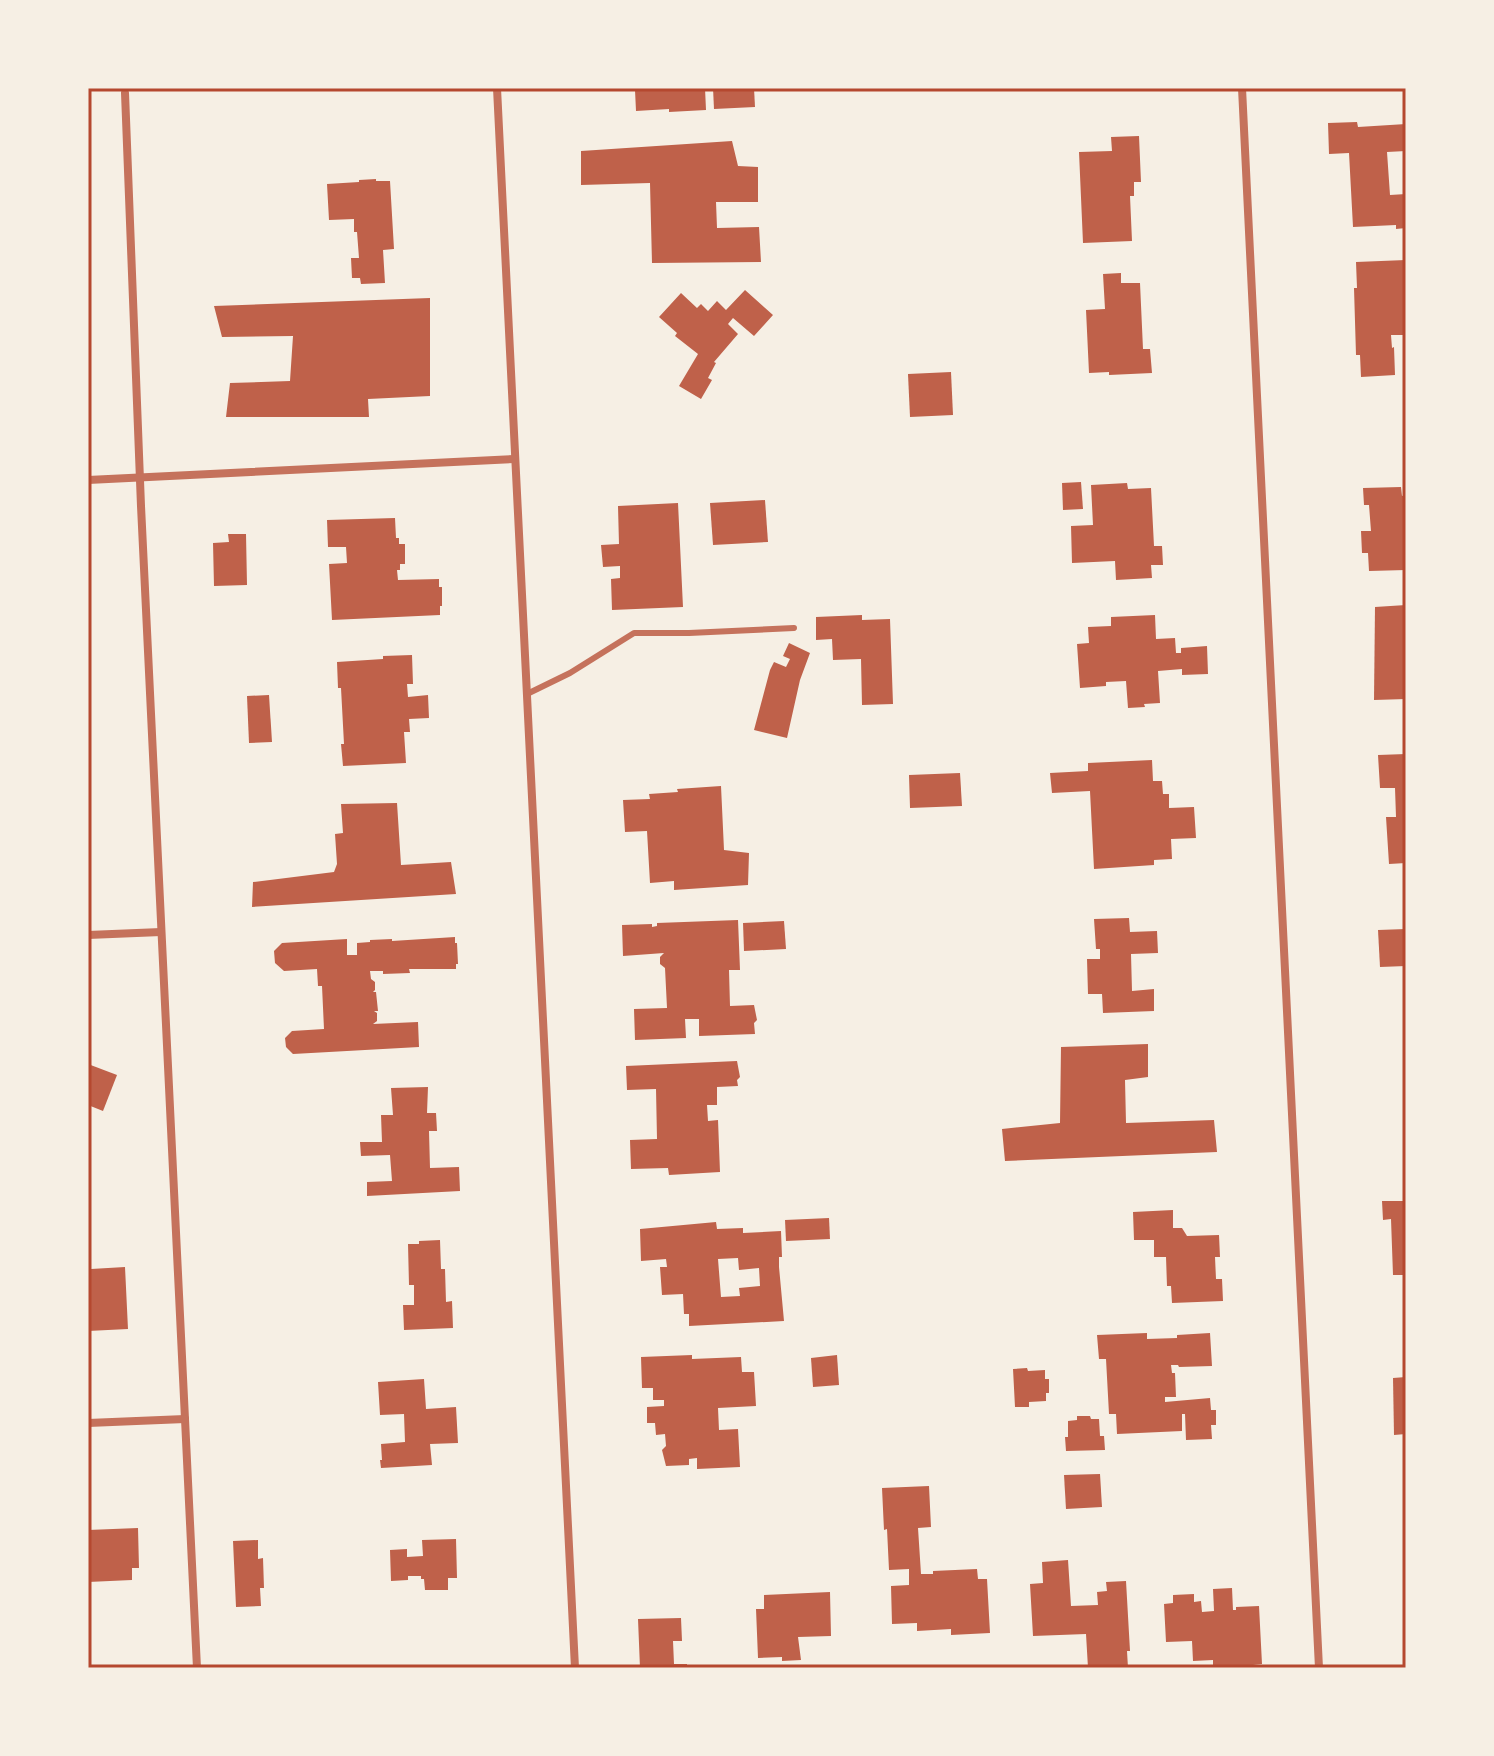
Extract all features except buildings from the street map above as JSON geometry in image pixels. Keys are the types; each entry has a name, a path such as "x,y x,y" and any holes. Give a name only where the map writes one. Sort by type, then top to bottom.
{"street":[{"path":"497,88 575,1668"},
{"path":"1242,88 1319,1668"},
{"path":"125,93 140,477 197,1668"},
{"path":"88,480 515,459"},
{"path":"88,935 161,932"},
{"path":"88,1423 185,1419"}],"lane":[{"path":"527,694 570,673 634,633 794,628"}]}
